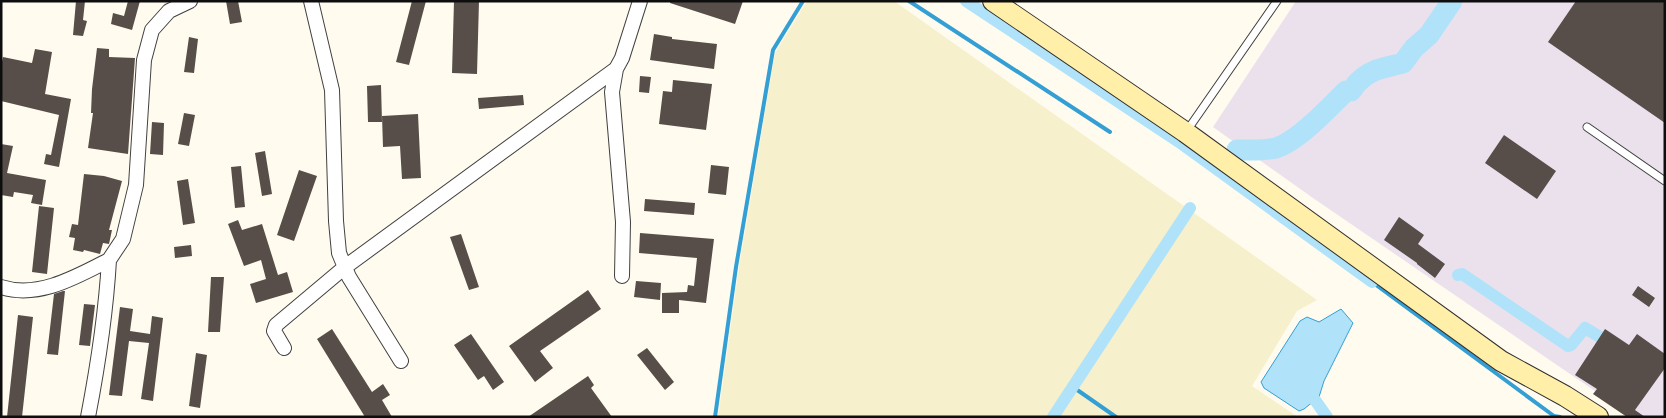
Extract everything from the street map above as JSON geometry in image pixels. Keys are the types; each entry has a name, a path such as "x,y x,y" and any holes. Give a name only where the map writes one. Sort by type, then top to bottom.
{"main road":[{"path":"993,1 1186,132 1500,361 1586,414"}],"street":[{"path":"1,287 10,290 34,291 76,277 109,260 123,239 136,186 144,60 152,30 169,11 190,1"},
{"path":"311,1 332,90 336,222 339,254 349,277 400,361"},
{"path":"622,276 623,222 612,92 616,69 622,58 640,1"},
{"path":"284,348 274,331 276,325 345,267 616,69"},
{"path":"88,417 96,372 109,260"}],"lane":[{"path":"1186,132 1277,1"},
{"path":"1587,127 1665,181"}],"shaded area":[{"path":"807,1 894,1 1317,300 1297,311 1252,386 1298,417 718,417 739,267 775,53"},
{"path":"1296,1 1665,1 1665,417 1633,417 1313,198 1213,127"}],"water":[{"path":"1341,309 1353,323 1324,381 1319,397 1299,411 1264,388 1261,382 1300,321 1307,317 1319,322"}],"building":[{"path":"76,1 85,1 83,20 87,21 83,36 73,35"},
{"path":"128,1 140,1 132,30 111,24 113,13 124,16"},
{"path":"226,1 238,1 242,22 230,24"},
{"path":"412,1 426,1 409,65 396,62"},
{"path":"454,1 479,1 477,74 452,73"},
{"path":"670,1 743,1 735,24 670,3"},
{"path":"1576,1 1665,1 1665,123 1548,42"},
{"path":"654,34 672,37 672,39 717,44 714,69 650,60"},
{"path":"189,37 198,39 194,73 184,72"},
{"path":"97,48 109,49 109,57 135,58 128,154 88,148 93,113 91,113 92,89"},
{"path":"35,49 52,52 45,94 71,99 59,167 44,164 46,154 51,155 59,115 1,101 1,66 3,57 32,63"},
{"path":"640,76 651,77 649,93 639,92"},
{"path":"673,80 712,84 706,130 659,124 663,91 672,92"},
{"path":"381,85 382,122 368,122 367,86"},
{"path":"523,95 524,105 479,109 478,98"},
{"path":"184,113 195,115 189,146 178,144"},
{"path":"418,114 421,178 402,179 400,146 383,147 382,116"},
{"path":"152,122 164,123 163,155 150,154"},
{"path":"1504,135 1556,171 1537,199 1485,163"},
{"path":"1,144 13,146 7,173 46,180 42,205 31,203 33,195 14,192 13,197 1,195"},
{"path":"265,151 272,194 262,196 255,153"},
{"path":"711,165 729,167 726,195 708,193"},
{"path":"241,166 245,207 235,208 231,167"},
{"path":"299,170 317,176 294,241 277,235"},
{"path":"84,174 104,176 122,181 109,230 112,230 109,244 103,243 100,254 84,250 83,252 73,250 75,238 69,237 72,224 78,225"},
{"path":"188,179 195,223 183,225 177,181"},
{"path":"645,199 695,203 694,215 644,211"},
{"path":"39,206 54,208 47,274 32,272"},
{"path":"1399,217 1424,235 1418,244 1445,264 1435,278 1384,240"},
{"path":"238,220 242,230 262,224 278,275 287,272 293,292 256,303 250,284 266,279 261,260 244,266 228,224"},
{"path":"640,233 714,239 706,303 679,300 679,313 662,313 662,293 687,292 688,285 694,286 697,258 639,253"},
{"path":"461,234 479,287 469,290 450,237"},
{"path":"191,245 192,256 175,258 174,247"},
{"path":"211,277 224,277 220,332 208,332"},
{"path":"636,281 661,283 660,300 634,297"},
{"path":"1638,286 1655,298 1649,307 1632,295"},
{"path":"588,290 601,309 540,351 553,368 535,382 509,346"},
{"path":"65,291 58,355 47,354 54,294"},
{"path":"84,304 95,305 90,346 79,345"},
{"path":"120,307 133,309 130,331 150,334 152,316 163,318 153,401 141,399 149,343 129,341 122,396 109,395"},
{"path":"18,315 33,317 22,417 7,417"},
{"path":"332,329 372,392 383,384 390,395 382,400 392,417 365,417 317,339"},
{"path":"1605,329 1629,345 1637,334 1665,354 1665,368 1635,410 1645,417 1627,417 1593,394 1597,389 1575,375"},
{"path":"471,334 504,382 493,390 484,376 478,380 454,345"},
{"path":"647,348 674,382 665,390 637,355"},
{"path":"196,353 207,355 200,408 189,406"},
{"path":"588,376 594,385 591,388 612,417 528,417"}],"waterway":[{"path":"715,417 736,267 773,50 803,1"},
{"path":"909,1 1110,132"},
{"path":"966,1 1179,142 1372,282"},
{"path":"1237,150 1266,150 1276,148 1294,139 1346,91 1351,91 1363,77 1379,69 1403,63 1414,48 1429,35 1452,1"},
{"path":"1053,417 1190,208"},
{"path":"1458,275 1462,274 1568,346 1585,328 1600,337"},
{"path":"1372,282 1554,416 1560,417"},
{"path":"1073,387 1116,417"},
{"path":"1315,400 1327,417"}]}
